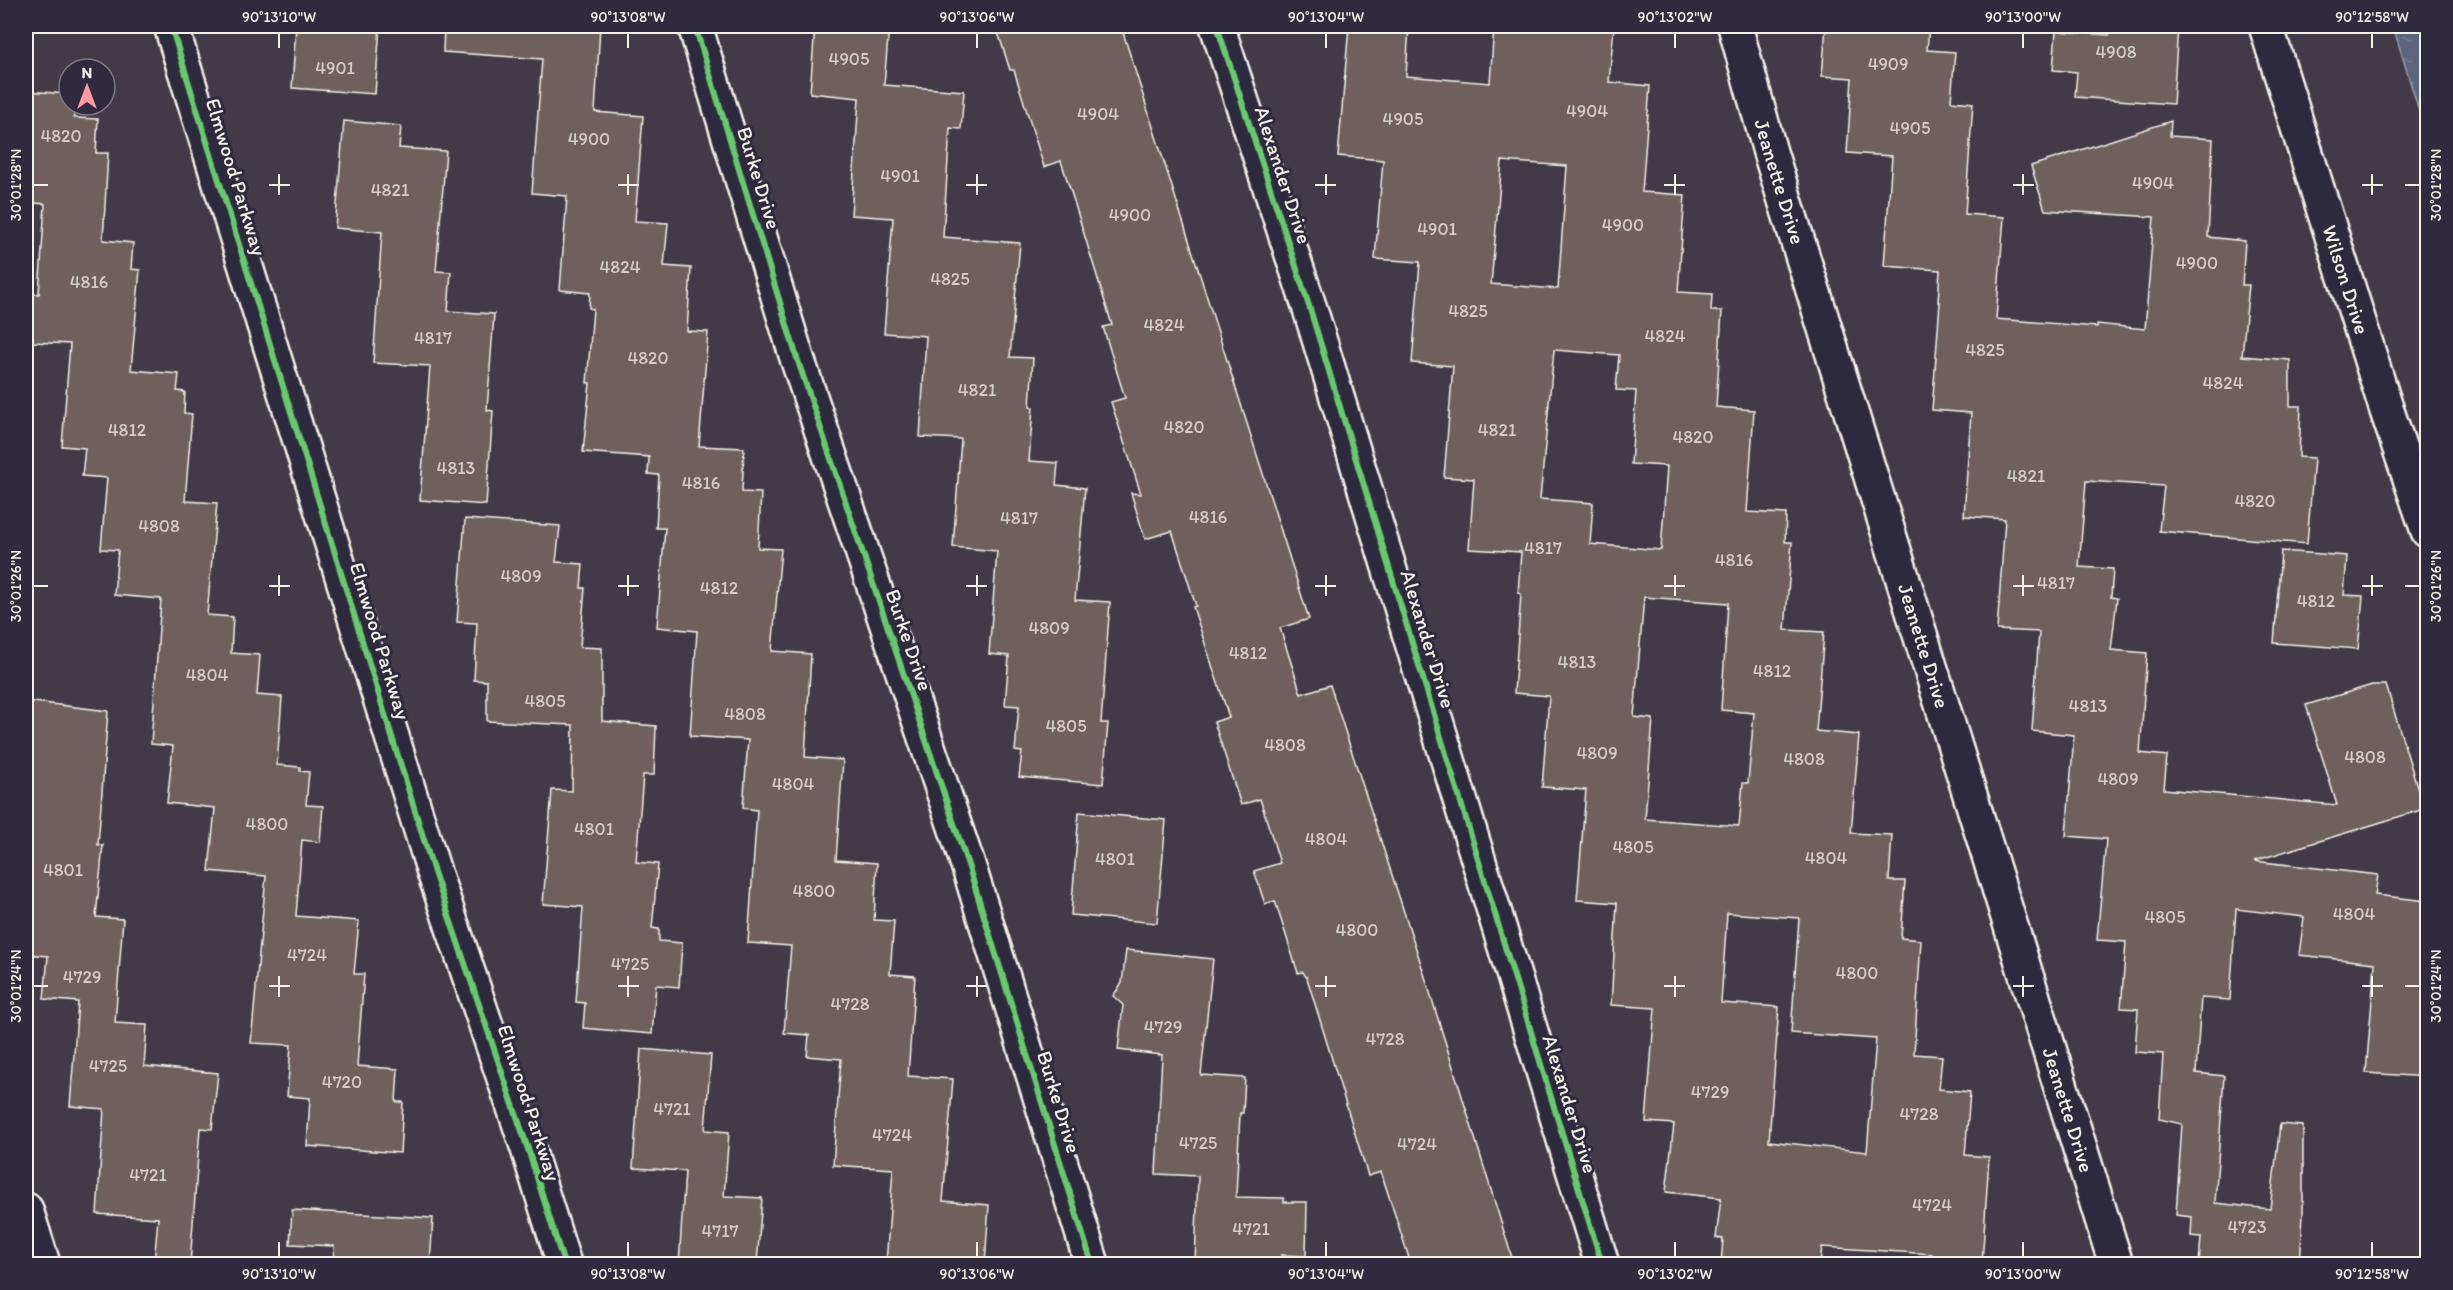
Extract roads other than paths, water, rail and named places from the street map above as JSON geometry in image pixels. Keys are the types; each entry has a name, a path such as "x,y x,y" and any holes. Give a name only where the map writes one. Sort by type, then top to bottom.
{"street":[{"name":"Elmwood Parkway","path":"171,26 434,872 528,1149 564,1264"},
{"name":"Burke Drive","path":"695,26 797,358 970,871 1092,1264"},
{"name":"Alexander Drive","path":"1217,26 1310,309 1602,1264"},
{"name":"Jeanette Drive","path":"1735,26 1773,163 2116,1264"},
{"name":"Wilson Drive","path":"2266,26 2427,531"},
{"path":"26,1210 43,1264"}],"water":[{"path":"2393,26 2427,26 2427,137"}]}
